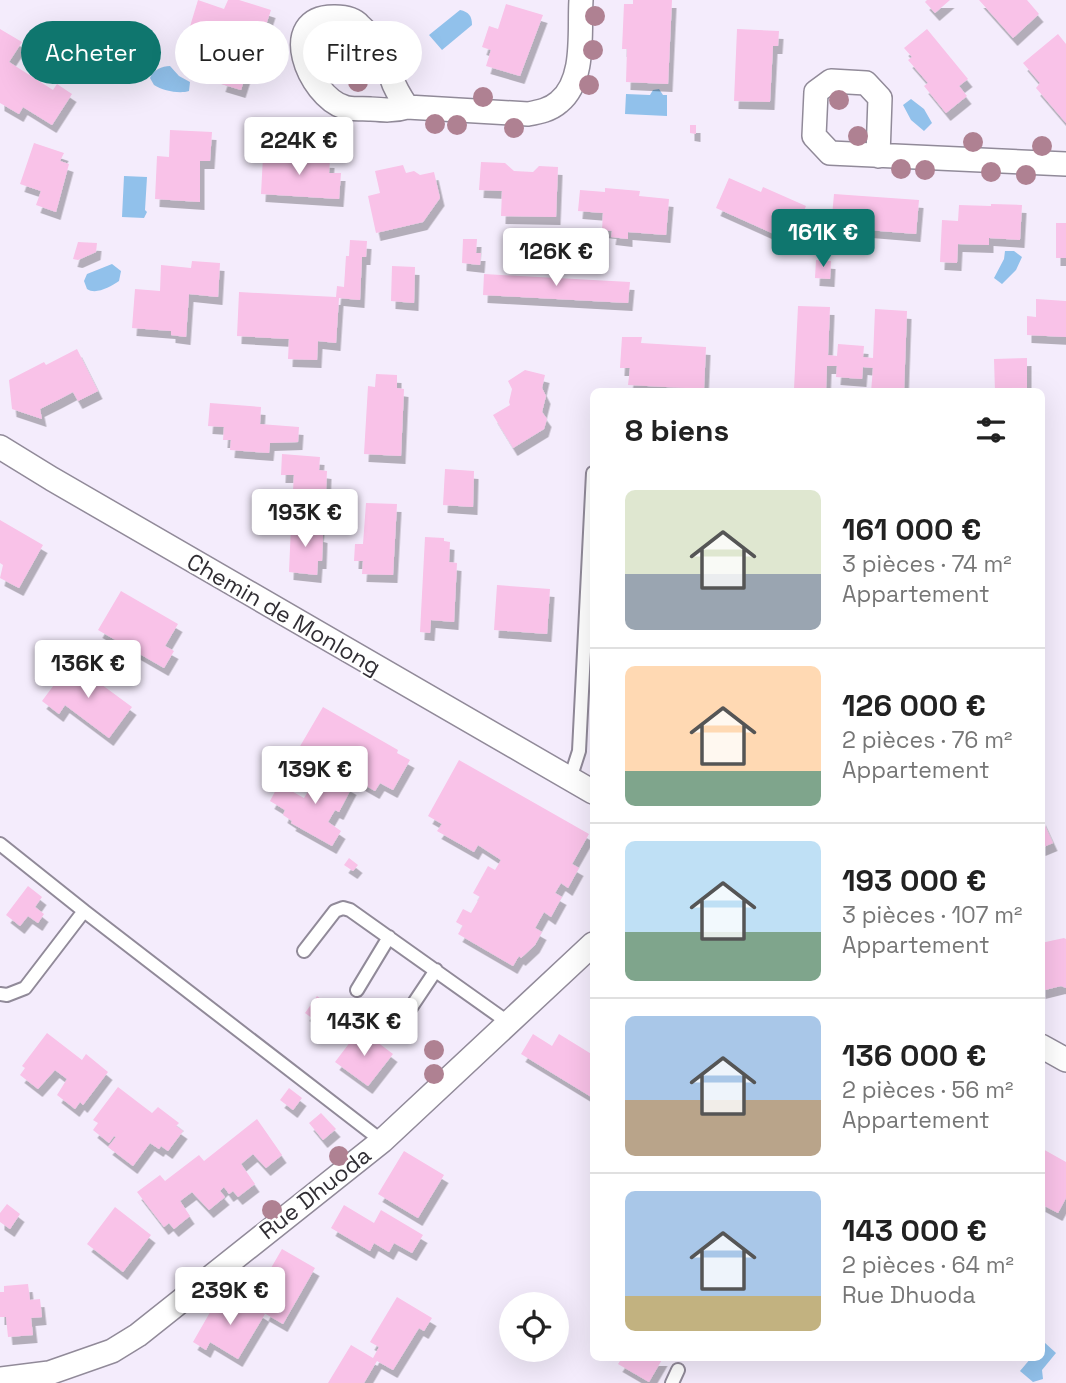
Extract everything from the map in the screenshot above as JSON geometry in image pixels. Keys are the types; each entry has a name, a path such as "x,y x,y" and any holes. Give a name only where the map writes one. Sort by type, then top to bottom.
{"street":[{"path":"407,107 398,93 383,53 358,22 346,17 324,17 315,20 306,28 303,38 304,59 310,75 332,101 344,107 396,110 407,107 528,114 546,110 559,102 571,88 577,70 581,0"},
{"path":"878,156 1066,164"},
{"name":"Chemin de Monlong","path":"0,447 590,790"},
{"name":"Rue Dhuoda","path":"0,1379 50,1373 112,1351 138,1335 382,1140 590,947"},
{"path":"1045,1048 1066,1060"}],"lane":[{"path":"570,779 579,751 590,533"},
{"path":"0,844 382,1140"},
{"path":"304,951 335,911 343,908 350,910 509,1023"},
{"path":"0,994 7,995 25,988 84,911"},
{"path":"356,990 389,937"},
{"path":"402,1021 436,970"},
{"path":"672,1383 678,1370"}],"water":[{"path":"460,10 469,15 472,25 442,50 429,35"},
{"path":"170,66 175,72 175,84 190,84 189,91 172,91 154,85 161,84 161,68"},
{"path":"659,89 663,95 667,95 667,116 625,114 626,94 650,95 653,90"},
{"path":"911,99 924,109 932,123 924,131 911,120 903,105"},
{"path":"124,176 147,177 147,212 144,218 122,217"},
{"path":"1005,251 1014,251 1022,257 1016,270 1002,284 994,278"},
{"path":"112,264 121,271 119,281 99,291 87,289 84,281 87,274"},
{"path":"1045,1343 1056,1353 1042,1370 1043,1379 1033,1382 1020,1371 1028,1361 1045,1361"}],"building":[{"path":"198,0 224,9 228,0 239,0 271,10 267,21 192,21"},
{"path":"633,0 672,0 668,84 626,82 627,49 622,49 624,4 633,4"},
{"path":"950,0 935,13 925,2"},
{"path":"979,0 1027,0 1039,14 1013,38"},
{"path":"506,4 543,15 520,76 486,66 491,50 482,47 489,26 498,29"},
{"path":"0,29 21,41 9,62 21,70 21,84 44,84 53,90 57,84 72,94 52,125 23,107 19,114 0,103"},
{"path":"737,29 779,31 778,46 773,46 770,102 734,101"},
{"path":"927,29 968,79 959,86 967,96 946,113 924,86 928,83 908,60 912,57 904,48"},
{"path":"1058,34 1066,44 1066,123 1036,88 1040,83 1023,63"},
{"path":"221,84 243,84 241,90"},
{"path":"690,125 696,125 696,134 690,133"},
{"path":"170,130 212,132 210,161 200,161 200,202 155,199 157,156 169,157"},
{"path":"34,143 64,153 60,161 69,164 56,212 36,205 41,191 20,184"},
{"path":"294,152 307,153 307,159 330,160 329,173 341,173 339,199 261,194 263,156 294,158"},
{"path":"481,162 505,163 514,171 533,172 539,166 558,167 556,217 501,216 502,191 479,190"},
{"path":"403,165 406,173 414,171 420,175 434,172 440,198 423,222 376,233 368,196 380,193 375,171"},
{"path":"729,178 761,192 763,187 806,206 796,229 780,222 774,234 716,208"},
{"path":"605,188 640,191 639,196 669,199 666,235 628,232 628,239 611,237 612,231 602,230 603,213 578,211 580,190 605,192"},
{"path":"834,194 919,200 916,234 831,227"},
{"path":"959,205 1022,205 1020,240 989,238 989,245 958,244 957,263 940,262 942,220 958,221"},
{"path":"1056,223 1066,223 1066,258 1056,258"},
{"path":"463,239 477,239 476,253 481,253 480,265 462,263"},
{"path":"350,240 367,241 366,257 362,257 360,300 339,298 336,343 318,341 317,360 288,359 289,339 237,336 239,292 336,297 337,286 344,287"},
{"path":"78,242 97,243 96,252 78,260 73,259"},
{"path":"816,260 831,261 830,279 815,278"},
{"path":"192,261 220,263 218,297 189,294 186,337 171,335 171,331 132,328 135,289 160,291 161,265 191,268"},
{"path":"392,266 415,267 414,303 391,301"},
{"path":"484,274 630,282 628,303 483,295"},
{"path":"1036,299 1066,301 1066,337 1027,335 1027,316 1036,317"},
{"path":"798,306 830,307 828,355 837,356 838,344 864,346 863,357 873,358 875,309 907,311 904,388 871,388 873,368 863,367 862,379 836,377 837,366 827,366 826,388 794,388"},
{"path":"622,337 642,337 641,343 706,347 704,388 628,385 630,368 620,368"},
{"path":"77,349 98,391 78,401 73,392 40,409 42,419 12,409 9,380"},
{"path":"1027,358 1027,388 995,388 994,359"},
{"path":"525,370 545,375 542,388 546,396 542,412 547,419 544,429 513,448 493,415 510,405 512,389 508,381"},
{"path":"376,374 397,375 397,388 404,389 401,456 364,454 368,386 375,387"},
{"path":"210,403 261,407 260,424 299,427 298,442 270,443 269,453 230,450 231,440 223,440 224,427 208,426"},
{"path":"282,454 320,457 319,470 327,471 326,492 318,492 317,505 300,504 301,491 293,490 294,475 281,475"},
{"path":"445,469 474,471 473,507 443,505"},
{"path":"366,503 397,504 393,575 362,574 363,561 354,561 355,544 363,544"},
{"path":"0,520 43,545 19,588 0,578 3,565 0,563"},
{"path":"291,525 320,526 319,534 323,535 322,561 318,561 317,575 289,572"},
{"path":"425,537 444,538 444,541 450,542 449,562 457,563 454,622 431,620 430,633 420,632"},
{"path":"497,585 550,589 547,634 494,630"},
{"path":"121,591 178,624 165,646 174,651 164,668 98,630"},
{"path":"92,658 102,665 97,674 86,667"},
{"path":"71,662 132,707 109,738 65,705 59,714 42,701"},
{"path":"323,707 398,750 397,753 410,760 393,790 380,783 375,791 299,748"},
{"path":"459,760 589,834 572,864 579,868 568,888 561,883 555,893 562,897 551,917 544,912 535,928 542,932 535,945 521,958 519,956 513,966 458,934 463,926 456,922 463,909 471,913 480,897 473,893 488,866 495,870 501,860 478,845 474,852 437,831 442,824 428,816"},
{"path":"320,772 352,787 339,812 335,810 328,822 341,831 332,846 291,823 292,821 283,815 285,810 270,801 279,784 304,798"},
{"path":"1045,826 1053,843 1045,846"},
{"path":"349,858 358,865 353,871 344,865"},
{"path":"28,886 42,897 35,907 44,914 38,923 28,916 20,926 6,915"},
{"path":"1066,939 1066,988 1061,986 1045,990 1045,942"},
{"path":"317,996 336,1010 324,1027 305,1013"},
{"path":"360,1029 393,1054 368,1086 335,1062"},
{"path":"47,1033 82,1060 86,1054 108,1072 83,1105 80,1102 75,1109 57,1095 67,1079 55,1070 38,1089 20,1075 25,1068 22,1066"},
{"path":"533,1034 552,1046 559,1034 590,1053 590,1096 521,1054"},
{"path":"118,1087 152,1113 158,1107 179,1123 176,1126 183,1131 168,1151 150,1143 133,1166 108,1147 116,1137 109,1143 93,1130 98,1123 93,1120"},
{"path":"289,1088 302,1098 293,1110 280,1100"},
{"path":"321,1113 336,1129 323,1140 309,1123"},
{"path":"257,1119 282,1155 266,1168 253,1154 241,1164 255,1184 238,1197 233,1191 229,1194 224,1187 220,1191 225,1197 209,1210 192,1192 180,1201 190,1216 174,1229 169,1223 164,1227 137,1192 160,1175 165,1181 199,1155 204,1161"},
{"path":"1045,1150 1066,1162 1066,1198 1058,1213 1045,1206"},
{"path":"404,1151 444,1175 418,1218 378,1194"},
{"path":"7,1204 20,1214 10,1229 0,1222 0,1213"},
{"path":"344,1205 374,1223 381,1210 423,1235 412,1253 394,1243 389,1252 374,1243 370,1251 331,1228"},
{"path":"115,1207 151,1235 123,1272 87,1244"},
{"path":"282,1249 315,1268 283,1324 264,1313 270,1302 256,1294"},
{"path":"28,1284 30,1300 40,1299 42,1317 31,1318 33,1335 8,1337 6,1317 0,1317 0,1292 4,1292 4,1286"},
{"path":"235,1296 265,1314 238,1359 210,1342 206,1350 193,1342 217,1300 229,1307"},
{"path":"397,1297 432,1318 424,1331 419,1328 393,1370 377,1361 364,1383 328,1383 351,1345 373,1358 379,1347 370,1342"},
{"path":"620,1361 661,1361 649,1382 618,1364"}]}
